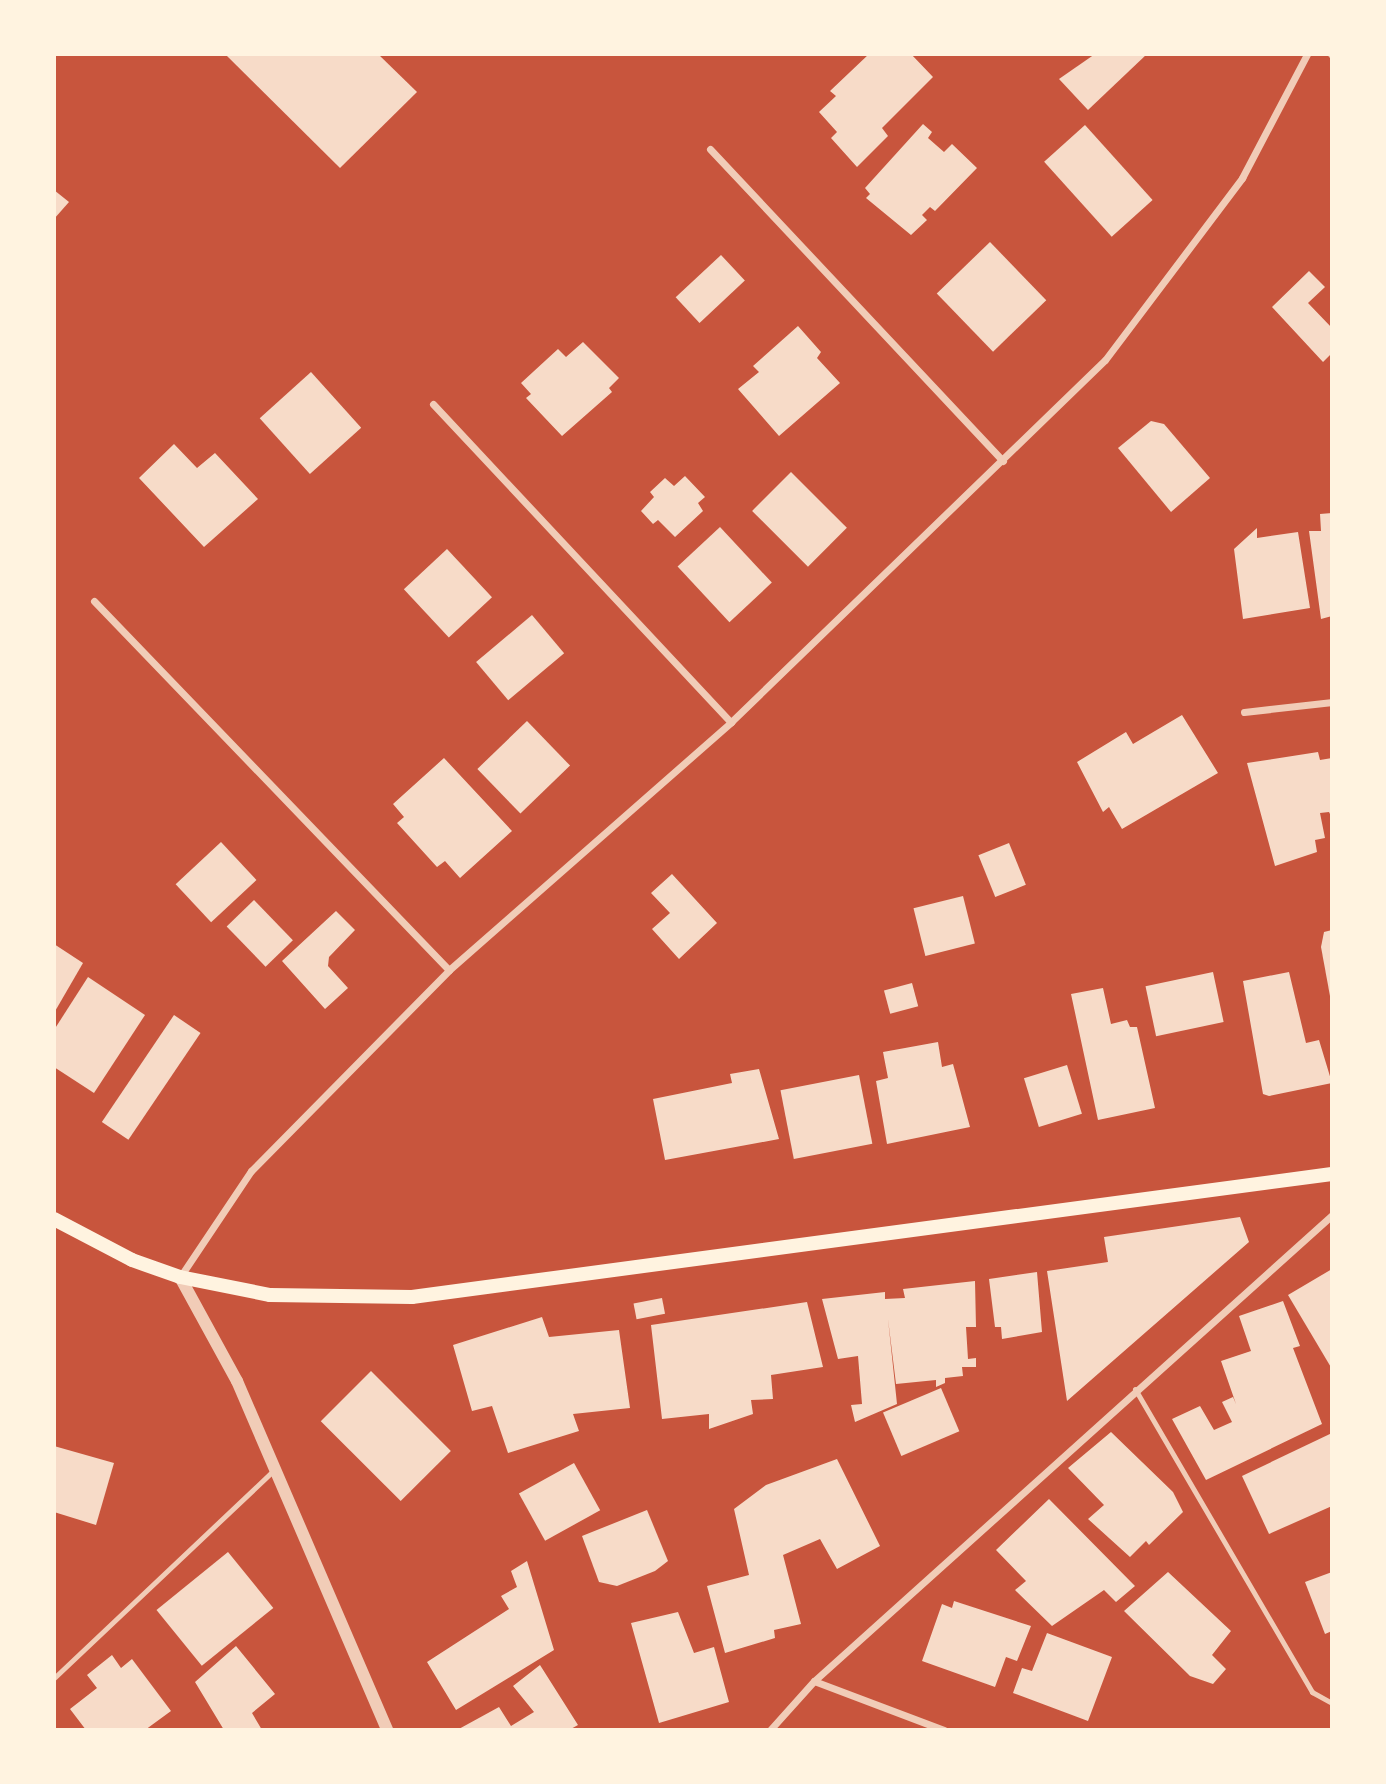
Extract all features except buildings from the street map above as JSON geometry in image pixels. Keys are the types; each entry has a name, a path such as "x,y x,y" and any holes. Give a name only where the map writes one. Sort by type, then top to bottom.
{"main road":[{"path":"54,1219 132,1260 180,1278 270,1296 412,1297 1332,1174"}],"street":[{"path":"387,1730 231,1369 180,1278 251,1171 449,970 730,722 1105,360 1201,238 1242,178 1307,54"},
{"path":"710,149 1003,461"},
{"path":"433,404 730,722"},
{"path":"94,601 449,970"},
{"path":"1244,712 1332,702"},
{"path":"770,1730 814,1681 1135,1389 1332,1215"},
{"path":"814,1681 944,1730"}],"lane":[{"path":"1135,1389 1312,1692 1332,1703"},
{"path":"54,1678 275,1469"}]}
